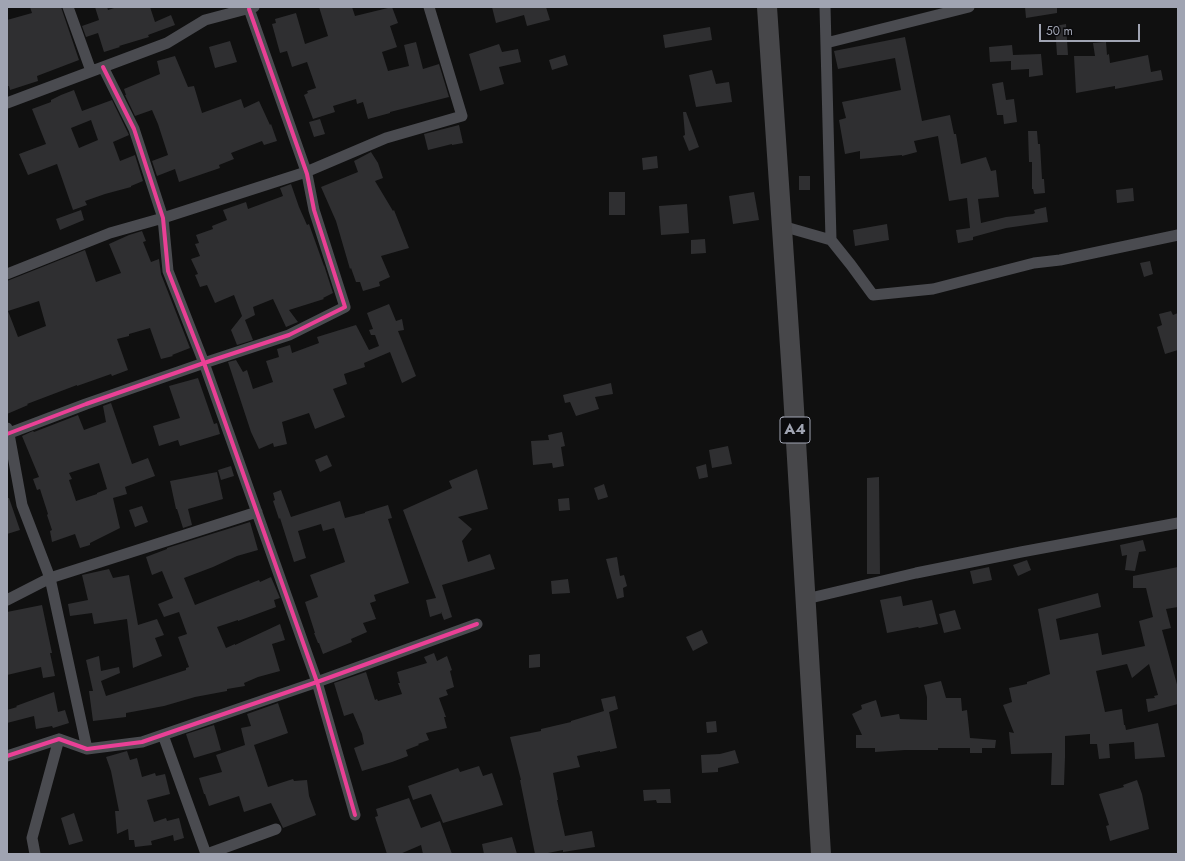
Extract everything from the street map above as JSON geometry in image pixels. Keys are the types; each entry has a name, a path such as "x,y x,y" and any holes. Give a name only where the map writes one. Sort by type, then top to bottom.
{"highway":[{"name":"A4","path":"767,7 806,599 821,854"}],"street":[{"path":"68,7 91,72"},
{"path":"7,274 110,233 163,218 306,172 386,138 462,116 429,7"},
{"path":"825,7 831,240"},
{"path":"826,43 970,7"},
{"path":"7,103 167,43 205,20 251,8 306,172 314,210 345,307 289,336 204,363 8,432 22,505 50,578 87,749"},
{"path":"103,67 134,129 163,218 168,271 204,363 317,682 355,815"},
{"path":"782,226 831,240 873,295 933,290 1034,263 1060,260 1178,235"},
{"path":"7,600 50,578 257,512"},
{"path":"806,599 1021,552 1178,523"},
{"path":"7,756 59,739 87,749 142,742 317,682 477,624"},
{"path":"163,735 207,854 276,829"},
{"path":"35,854 32,838 59,739"}],"building":[{"path":"30,7 61,7 79,60 37,76 38,81 10,90 9,86 7,86 7,20 32,13"},
{"path":"95,7 107,7 108,10 117,7 150,7 155,22 171,15 175,25 148,35 149,37 104,52 98,33 86,37 82,26 99,20"},
{"path":"319,7 352,7 355,16 392,7 398,23 390,26 397,47 382,52 388,71 409,66 404,45 416,42 423,69 439,64 449,97 368,119 363,102 357,104 356,99 333,106 335,112 313,119 304,95 308,93 307,91 316,88 307,62 292,67 287,51 280,53 272,24 276,23 275,19 296,13 305,44 328,36"},
{"path":"492,7 546,7 550,20 527,26 524,15 496,23"},
{"path":"1025,7 1057,7 1057,13 1026,18"},
{"path":"1066,24 1068,55 1057,55 1055,26"},
{"path":"710,27 712,40 665,48 663,35"},
{"path":"905,37 922,121 950,115 954,134 956,134 961,164 986,157 991,171 996,170 999,197 978,199 981,223 1006,217 1033,214 1035,213 1034,210 1046,207 1048,222 1006,228 973,237 973,240 958,243 956,230 970,228 967,198 949,201 938,136 914,141 917,152 902,156 860,159 860,151 845,154 839,120 846,118 842,102 901,90 895,58 838,69 834,51"},
{"path":"230,41 237,62 215,68 209,47"},
{"path":"1106,42 1107,55 1109,54 1110,63 1148,55 1151,72 1161,70 1163,80 1115,89 1115,86 1076,93 1074,56 1095,56 1093,43"},
{"path":"499,44 502,52 518,49 521,62 499,67 504,84 480,91 469,54"},
{"path":"1012,45 1013,55 1041,54 1043,75 1029,77 1029,69 1011,70 1011,61 990,62 989,47"},
{"path":"565,55 568,65 552,70 549,60"},
{"path":"175,56 188,87 194,86 202,113 241,99 244,108 259,101 270,125 271,124 277,141 264,145 262,141 231,153 234,159 219,165 220,168 179,182 175,169 157,176 152,161 168,155 158,124 152,110 135,116 125,95 124,89 160,74 157,61"},
{"path":"712,70 716,84 729,82 732,102 696,107 689,75"},
{"path":"1003,82 1006,100 1014,99 1017,122 1004,124 1003,115 997,115 992,84"},
{"path":"74,90 82,111 112,100 129,135 113,142 120,161 135,155 143,181 131,187 85,201 87,205 73,210 57,164 28,175 19,154 46,144 32,109 51,102 51,100","holes":["91,120 98,140 79,148 71,128"]},
{"path":"683,112 686,112 699,147 689,151 683,136 685,135"},
{"path":"320,119 325,134 314,137 309,122"},
{"path":"459,125 463,143 428,150 424,134"},
{"path":"1028,131 1037,131 1038,144 1040,144 1042,179 1044,179 1045,193 1034,194 1032,189 1032,162 1029,162"},
{"path":"371,152 378,163 383,178 375,181 393,211 394,210 409,248 381,256 390,277 379,282 380,286 363,291 360,282 356,282 351,268 350,269 336,221 321,187 358,172 354,161"},
{"path":"657,156 658,168 643,170 642,158"},
{"path":"799,176 810,176 810,190 799,190"},
{"path":"291,184 307,225 309,224 333,293 323,298 324,299 289,310 298,322 286,327 273,299 253,307 255,315 245,320 253,340 237,345 231,330 242,316 234,295 215,303 207,285 200,287 195,275 198,274 191,259 200,256 195,244 199,243 196,235 213,229 212,226 227,220 223,210 246,202 248,209 283,196 280,188"},
{"path":"1133,188 1134,201 1117,203 1116,190"},
{"path":"609,192 625,192 625,215 609,215"},
{"path":"754,192 759,220 733,224 729,196"},
{"path":"687,204 689,233 661,235 659,206"},
{"path":"81,210 84,220 60,230 56,219"},
{"path":"887,224 889,240 855,246 853,230"},
{"path":"142,231 146,241 143,242 151,262 159,259 161,274 190,348 172,355 173,356 161,359 150,328 129,334 129,336 117,339 128,370 112,376 111,374 77,385 27,404 28,405 7,414 7,281 85,250 96,282 121,273 109,244","holes":["39,301 46,326 18,337 8,311"]},
{"path":"705,239 706,253 691,254 691,240"},
{"path":"1150,261 1153,274 1144,277 1140,263"},
{"path":"389,304 396,321 402,319 404,330 398,331 416,376 402,383 390,352 364,363 365,367 344,374 347,384 333,389 345,417 315,429 309,413 282,422 287,444 274,447 273,443 259,449 251,432 228,362 236,360 243,372 247,370 253,389 273,382 266,361 279,357 277,349 290,345 292,353 319,343 317,337 356,325 369,350 379,346 375,335 371,335 369,330 373,329 367,313"},
{"path":"1171,311 1173,315 1178,313 1178,350 1165,354 1157,327 1162,325 1159,314"},
{"path":"198,378 214,424 217,423 220,434 180,446 178,440 159,446 153,426 180,418 169,386"},
{"path":"611,383 613,394 595,397 599,409 576,416 570,402 565,403 563,395"},
{"path":"111,403 132,464 148,458 155,476 125,487 127,494 113,498 120,528 90,543 90,545 80,548 75,534 52,542 50,531 52,530 47,515 48,514 40,489 37,490 33,479 39,477 22,436 78,415 84,430 106,422 103,406","holes":["99,463 107,489 76,501 69,480 72,479 69,473"]},
{"path":"562,432 565,446 561,447 564,466 553,468 552,463 533,465 531,441 549,440 548,435"},
{"path":"728,446 732,464 712,468 709,450"},
{"path":"327,455 332,466 320,472 315,460"},
{"path":"706,464 708,477 699,479 696,467"},
{"path":"231,466 234,476 221,480 218,470"},
{"path":"477,469 488,509 458,517 472,529 462,541 468,562 490,554 495,569 442,585 452,617 444,620 441,613 430,617 426,600 436,598 403,510 452,488 449,481"},
{"path":"217,472 223,499 188,509 192,525 183,528 176,509 170,481"},
{"path":"879,477 880,574 867,574 867,478"},
{"path":"604,484 608,497 598,500 594,488"},
{"path":"281,490 291,517 340,501 345,518 388,505 392,518 388,519 409,583 374,595 376,601 370,603 376,619 363,623 367,632 351,639 352,642 323,654 314,633 305,602 318,597 310,575 345,562 334,528 323,531 321,524 298,531 306,558 294,562 273,501 275,500 273,493"},
{"path":"7,498 9,498 20,530 7,534"},
{"path":"569,498 570,510 559,511 558,499"},
{"path":"142,506 148,522 135,527 129,510"},
{"path":"250,522 258,550 237,556 184,578 195,605 259,580 260,582 271,577 280,598 274,600 276,607 217,627 226,648 280,624 285,640 272,644 280,671 258,677 244,683 245,686 227,689 227,691 195,697 164,706 126,713 126,717 93,721 89,691 93,691 86,660 99,656 101,671 119,667 120,673 101,681 106,696 186,670 186,668 189,667 178,637 187,634 179,612 164,617 158,604 173,598 162,571 152,575 146,557 167,548"},
{"path":"1143,540 1146,551 1139,552 1135,571 1125,570 1127,555 1122,556 1120,545"},
{"path":"617,557 620,576 624,575 627,586 623,588 624,597 617,599 606,559"},
{"path":"1027,560 1031,570 1018,576 1013,565"},
{"path":"989,567 992,580 973,584 970,571"},
{"path":"1178,567 1178,607 1166,609 1171,628 1162,630 1178,688 1178,704 1148,712 1146,699 1155,698 1154,696 1158,695 1149,664 1132,678 1127,664 1096,671 1105,712 1122,709 1126,730 1158,723 1165,757 1135,759 1134,742 1109,744 1110,758 1099,759 1097,744 1090,744 1090,734 1065,736 1064,785 1051,785 1052,753 1011,754 1009,732 1014,733 1003,705 1012,702 1009,688 1027,684 1027,682 1050,674 1038,609 1098,593 1101,607 1056,619 1060,640 1098,633 1102,655 1145,646 1139,621 1153,617 1146,588 1133,588 1133,576"},
{"path":"109,569 113,578 129,575 138,625 157,619 164,635 155,638 162,656 133,668 127,619 94,624 92,613 70,616 68,604 88,600 82,575"},
{"path":"568,579 570,593 552,594 551,581"},
{"path":"901,596 903,606 932,600 938,624 887,633 880,600"},
{"path":"42,605 55,676 43,678 41,667 7,675 7,612"},
{"path":"955,610 961,629 944,633 939,614"},
{"path":"702,630 708,643 693,651 686,637"},
{"path":"434,653 437,661 447,656 452,670 450,671 454,687 446,690 448,695 439,698 446,717 444,717 447,728 426,733 429,740 406,750 408,756 362,771 354,748 364,744 362,734 353,713 344,716 334,683 366,672 375,700 377,699 378,701 402,694 398,683 400,683 397,672 427,663 424,657"},
{"path":"540,654 540,667 529,668 529,655"},
{"path":"941,681 946,698 961,698 962,711 967,710 970,738 996,740 995,748 982,748 982,753 970,753 970,748 938,748 938,750 875,752 875,748 856,748 856,735 862,735 852,714 862,709 861,705 876,700 881,717 899,714 900,719 927,720 927,697 924,685"},
{"path":"54,692 58,712 65,710 69,723 53,728 52,726 36,729 34,716 7,723 7,710"},
{"path":"615,696 618,709 609,712 617,748 577,756 580,767 553,773 565,836 592,831 595,847 563,852 563,850 535,854 521,780 510,737 541,731 541,729 571,722 604,711 601,699"},
{"path":"278,703 288,733 254,745 268,787 293,779 294,781 307,780 309,796 316,815 283,828 271,803 244,812 239,796 209,806 199,778 222,772 216,755 245,745 241,728 251,726 247,714"},
{"path":"716,721 717,732 707,733 706,722"},
{"path":"214,725 221,750 194,758 186,734"},
{"path":"735,750 739,763 718,768 718,772 702,773 701,755 720,754"},
{"path":"127,751 130,760 137,758 142,777 155,773 156,776 165,774 170,794 147,800 154,822 166,818 167,821 179,818 184,838 174,841 173,835 151,841 152,845 135,847 134,840 129,840 128,829 117,834 115,811 119,811 111,771 106,757"},
{"path":"479,766 483,776 492,773 503,805 443,823 431,794 413,800 408,786 458,768 460,772"},
{"path":"1137,780 1142,794 1149,829 1110,841 1106,826 1109,825 1099,794 1124,787 1123,785"},
{"path":"670,789 671,803 657,803 656,800 644,801 643,790"},
{"path":"409,798 421,828 440,821 452,854 423,854 421,845 400,854 387,854 375,817 378,816 376,809"},
{"path":"74,813 83,841 69,845 61,818"},
{"path":"512,837 517,854 484,854 482,844"}],"cycle path":[{"path":"7,434 86,404 289,335 345,307 314,210 307,174 249,9"},
{"path":"103,67 134,129 163,218 168,271 204,363 317,682 355,815"},
{"path":"7,756 59,739 87,749 142,742 317,682 477,624"}]}
